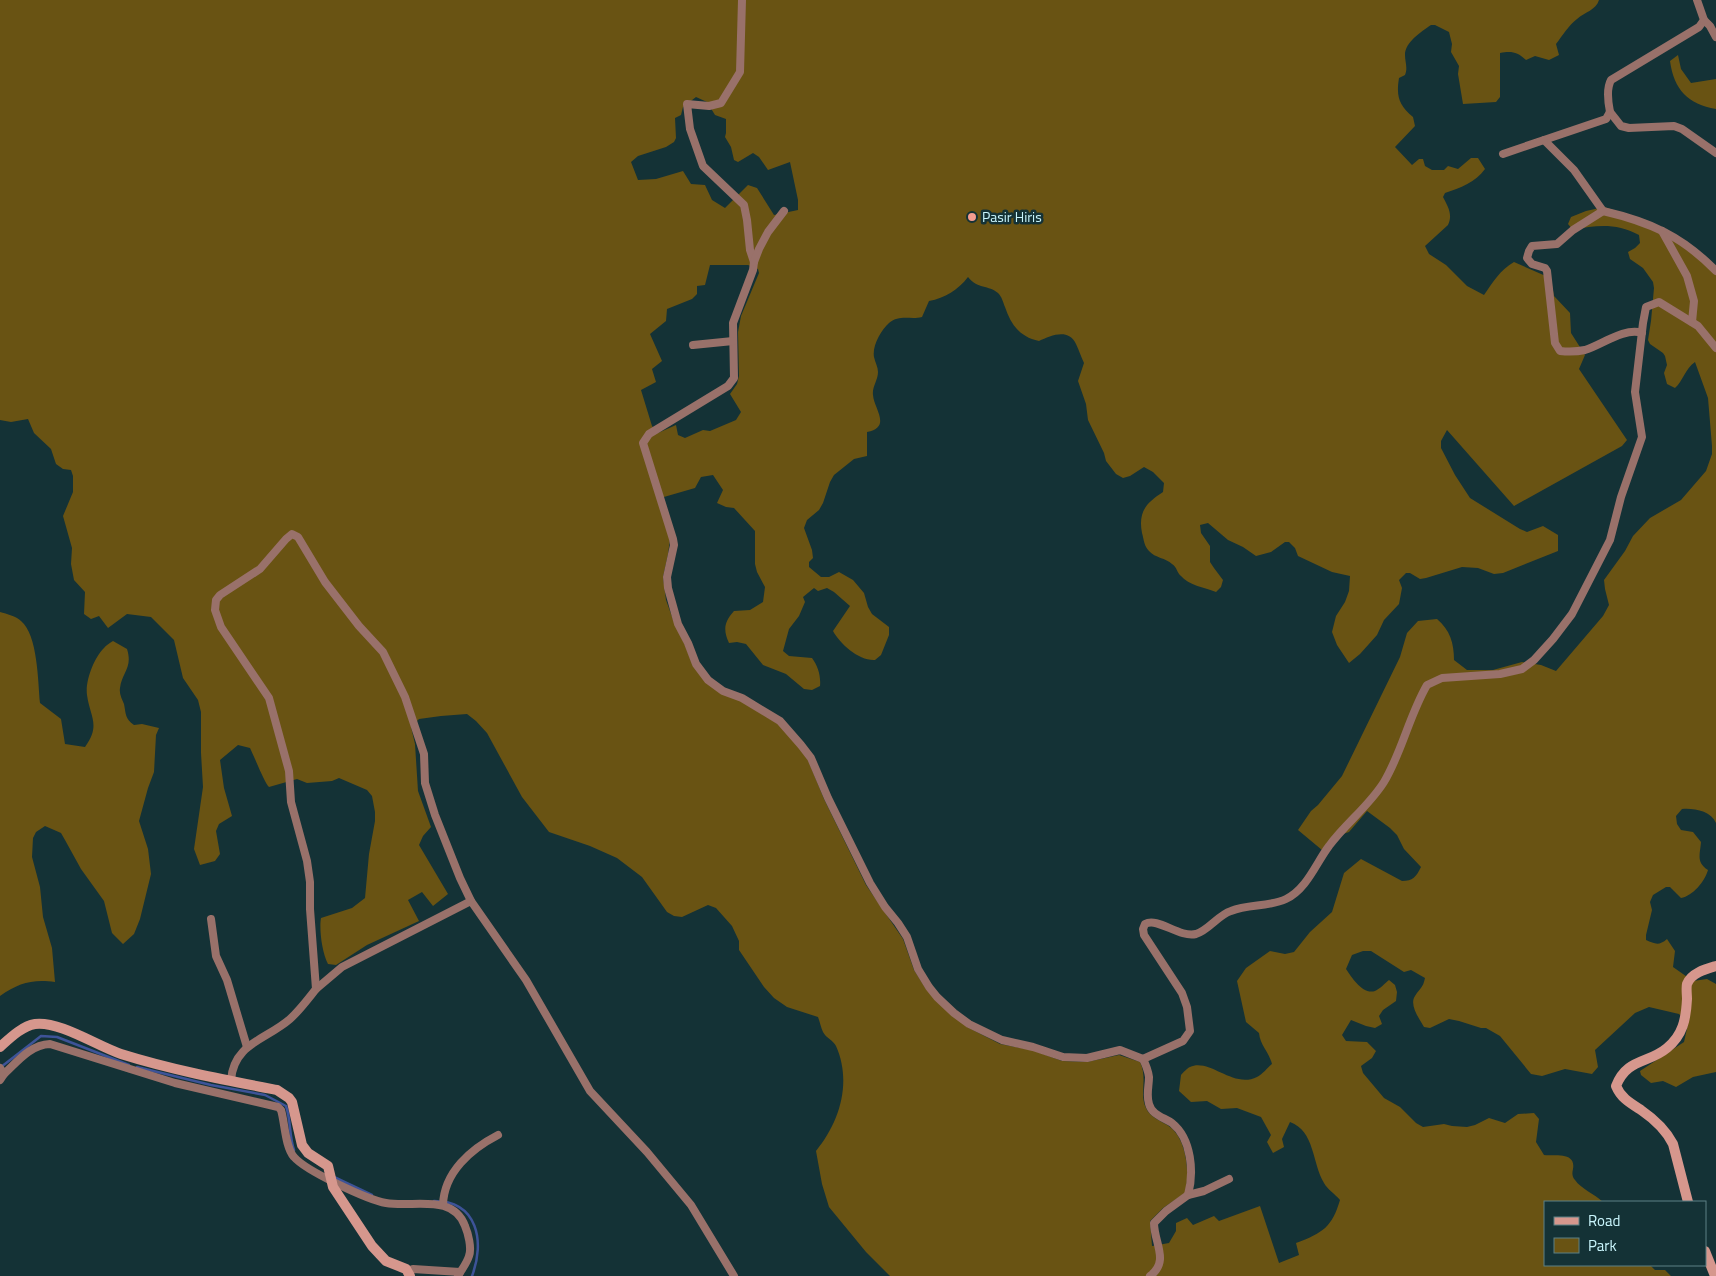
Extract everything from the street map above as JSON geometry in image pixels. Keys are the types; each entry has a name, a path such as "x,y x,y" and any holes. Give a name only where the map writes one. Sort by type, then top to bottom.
{"street":[{"path":"742,0 740,72 721,103 710,106 687,104 690,129 703,166 744,205 750,250 754,262"},
{"path":"1697,0 1704,20 1716,36"},
{"path":"1704,20 1695,30 1611,80 1608,86 1608,96 1610,112 1621,126 1629,128 1674,126 1682,129 1716,153"},
{"path":"1503,154 1602,121 1608,117 1610,112"},
{"path":"1544,140 1574,170 1603,211 1630,217 1661,230 1686,245 1716,271"},
{"path":"784,211 771,228 759,249 733,323 734,378 731,384 649,434 643,443 673,539 672,555 667,577 670,599 678,624 696,664 708,680 723,691 742,698 780,721 811,758 828,798 870,883 907,937 918,969 929,987 954,1012 969,1024 1002,1040 1033,1046 1063,1057 1087,1058 1120,1050 1143,1059 1149,1077 1147,1098 1149,1106 1153,1112 1176,1127 1186,1144 1191,1173 1188,1195"},
{"path":"1603,211 1573,230 1557,244 1532,246 1527,258 1532,264 1545,268 1547,271 1555,343 1560,351 1578,352 1626,332 1642,333"},
{"path":"1661,230 1687,276 1694,301 1692,322"},
{"path":"1143,1059 1183,1040 1190,1031 1188,1007 1182,993 1144,935 1143,929 1145,924 1153,922 1182,934 1195,934 1228,912 1242,907 1288,898 1299,890 1329,846 1383,783 1427,685 1442,678 1500,674 1522,669 1541,653 1572,614 1610,540 1621,497 1642,437 1635,392 1646,307 1659,302 1698,326 1716,348"},
{"path":"693,344 732,341"},
{"path":"316,989 310,909 310,882 307,862 291,802 289,771 269,698 221,626 215,610 216,600 220,595 260,569 292,534 298,537 341,605 383,652 392,670 405,697 424,754 425,783 435,815 471,901 526,980 590,1091 647,1152 691,1206 734,1276"},
{"path":"231,1080 232,1069 239,1055 247,1047 276,1030 292,1017 316,989 342,967 471,901"},
{"path":"211,919 216,956 227,980 247,1047"},
{"path":"1688,1201 1673,1144 1669,1136 1642,1111 1626,1101 1616,1086 1622,1072 1666,1049 1679,1036 1684,1025 1687,1008 1687,984 1693,976 1716,966"},
{"path":"0,1047 16,1033 34,1024 52,1026 119,1053 174,1068 277,1090 292,1102 302,1145 308,1153 328,1166 333,1187 372,1246 386,1261 409,1273 413,1270 459,1274 470,1254 467,1231 463,1219 443,1201"},
{"path":"1,1074 32,1048 50,1044 175,1083 272,1104 281,1110 290,1151 302,1164 329,1175 366,1198 388,1203 430,1204 443,1201"},
{"path":"443,1201 446,1185 469,1153 498,1134"},
{"path":"1150,1276 1158,1269 1161,1256 1154,1232 1154,1223 1166,1211 1188,1195 1204,1191 1229,1179"},
{"path":"1706,1254 1715,1276"}],"green space":[{"path":"0,0 1599,0 1593,9 1571,24 1556,44 1559,55 1549,60 1535,56 1526,60 1514,53 1500,53 1500,97 1496,102 1463,104 1458,74 1459,66 1451,52 1452,44 1449,32 1431,25 1414,38 1406,50 1406,72 1405,75 1399,78 1398,96 1404,109 1413,117 1415,126 1395,147 1412,165 1419,159 1423,159 1425,166 1432,170 1444,170 1448,166 1458,169 1471,158 1478,158 1485,169 1481,174 1467,184 1445,193 1443,197 1450,217 1448,225 1425,246 1429,254 1446,265 1467,286 1484,295 1501,273 1514,262 1548,277 1551,280 1554,296 1570,313 1571,333 1585,355 1579,369 1627,440 1622,446 1514,506 1447,430 1441,441 1441,448 1470,498 1527,532 1543,526 1558,535 1558,551 1503,573 1494,574 1478,568 1462,567 1420,579 1410,573 1406,573 1399,580 1402,588 1399,604 1384,620 1377,635 1349,663 1337,645 1332,632 1336,616 1345,602 1349,591 1350,576 1332,572 1298,556 1295,548 1289,542 1285,542 1271,552 1256,556 1228,540 1208,523 1200,525 1201,533 1210,546 1210,562 1223,580 1221,587 1216,592 1188,582 1170,562 1149,551 1145,545 1142,533 1142,514 1148,504 1163,492 1164,483 1153,472 1144,467 1123,478 1116,474 1106,461 1088,420 1086,404 1078,381 1084,363 1073,339 1064,334 1054,335 1039,341 1027,337 1013,325 998,293 975,283 968,277 951,293 929,301 922,317 893,320 880,334 874,353 878,372 873,392 880,417 879,426 867,432 867,456 854,459 834,475 823,503 819,510 807,520 804,528 812,550 813,558 809,562 809,567 821,577 829,577 839,572 853,580 864,593 872,614 889,627 889,635 881,655 875,660 869,660 857,655 836,636 833,631 850,606 827,588 818,591 814,588 803,597 805,602 799,616 789,629 783,651 789,656 812,658 819,671 820,686 812,690 804,689 786,674 763,665 746,644 729,643 726,634 726,623 734,611 750,610 763,602 765,587 755,564 755,531 734,508 717,503 723,490 713,475 701,477 695,488 657,499 670,539 663,577 666,600 693,666 741,701 778,724 788,733 808,760 824,799 866,885 903,939 914,970 926,989 967,1027 1000,1044 1032,1050 1062,1061 1087,1062 1119,1055 1140,1062 1143,1074 1143,1097 1146,1108 1153,1117 1176,1133 1184,1149 1187,1167 1185,1193 1163,1208 1150,1221 1152,1246 1169,1243 1176,1231 1176,1223 1187,1218 1193,1225 1214,1216 1219,1221 1260,1206 1279,1263 1299,1255 1296,1243 1320,1232 1330,1223 1340,1200 1324,1183 1309,1140 1298,1126 1290,1122 1282,1139 1284,1147 1273,1153 1267,1142 1271,1135 1261,1117 1237,1108 1221,1109 1207,1101 1191,1102 1179,1091 1181,1075 1189,1068 1198,1065 1206,1066 1239,1079 1248,1080 1261,1074 1272,1064 1259,1033 1246,1022 1237,981 1246,968 1270,951 1285,954 1294,952 1310,932 1332,912 1344,873 1361,859 1402,881 1414,878 1421,867 1404,849 1397,835 1367,811 1349,832 1331,838 1322,850 1298,830 1311,811 1342,776 1400,657 1407,633 1418,621 1437,619 1450,637 1454,660 1467,670 1493,670 1522,662 1541,665 1556,671 1603,616 1609,605 1604,580 1625,551 1633,536 1650,518 1681,500 1706,471 1712,454 1708,398 1695,362 1675,388 1667,384 1664,373 1667,365 1665,356 1650,344 1648,340 1654,288 1653,282 1643,268 1630,259 1628,252 1640,243 1639,235 1622,228 1606,226 1573,230 1568,224 1571,217 1604,207 1646,220 1716,268 1716,823 1706,813 1692,809 1682,809 1676,816 1677,824 1681,830 1693,832 1701,842 1700,861 1708,870 1698,887 1685,897 1681,898 1670,887 1666,887 1653,895 1650,902 1652,910 1646,940 1657,944 1667,939 1675,951 1673,967 1693,981 1707,979 1716,984 1716,1072 1693,1077 1676,1087 1663,1081 1651,1083 1641,1075 1640,1071 1684,1042 1688,1024 1679,1014 1649,1007 1635,1013 1595,1050 1598,1067 1592,1074 1565,1069 1542,1076 1531,1074 1500,1036 1486,1028 1449,1019 1430,1028 1424,1027 1415,1011 1413,1000 1425,978 1411,970 1404,972 1371,951 1363,951 1352,955 1346,969 1358,985 1366,991 1375,991 1389,980 1395,985 1397,992 1396,1001 1383,1010 1379,1016 1382,1024 1375,1028 1351,1020 1342,1035 1346,1041 1367,1042 1376,1051 1372,1058 1361,1066 1363,1073 1384,1098 1400,1107 1416,1123 1423,1127 1444,1124 1467,1127 1489,1118 1505,1123 1518,1114 1534,1113 1539,1119 1536,1142 1544,1155 1568,1157 1573,1164 1572,1173 1574,1179 1602,1201 1544,1201 1544,1266 1651,1266 1655,1270 1665,1270 1671,1276 890,1276 866,1252 829,1207 822,1184 816,1151 832,1127 837,1115 841,1101 843,1074 836,1046 823,1032 818,1017 787,1007 774,998 764,987 739,950 739,941 732,926 716,908 708,905 682,917 674,916 667,912 642,877 617,858 590,846 549,832 522,797 487,733 467,714 419,719 411,727 415,744 418,791 431,827 423,836 419,845 448,894 433,906 422,892 408,900 419,921 367,945 336,965 328,964 324,954 320,928 321,918 352,908 365,898 369,854 375,821 372,796 367,790 339,778 332,781 307,783 297,779 269,787 250,748 238,745 220,760 224,788 232,816 219,824 216,831 220,854 215,861 200,865 194,849 203,787 201,712 198,700 183,678 174,640 151,617 127,614 108,628 99,616 91,619 84,614 85,592 74,580 71,564 72,548 63,516 73,492 71,470 63,469 56,464 51,449 34,433 28,419 11,422 0,420","holes":["696,97 707,102 715,115 726,119 725,137 731,147 734,160 738,162 753,153 759,157 768,170 790,162 798,200 798,210 774,215 757,188 748,185 725,208 712,200 705,185 691,184 683,171 656,179 638,180 631,162 638,156 666,147 674,142 676,138 675,118 681,115 683,107","710,265 748,265 758,269 759,273 741,316 738,332 739,376 737,384 730,394 741,412 736,420 710,431 703,430 685,438 678,435 676,425 658,433 652,426 641,390 656,382 652,369 662,361 650,334 666,321 667,309 692,299 697,294 697,286 705,285"]},
{"path":"1678,55 1681,69 1691,83 1716,79 1716,109 1706,107 1690,99 1679,88 1670,61"},
{"path":"0,612 17,618 27,628 36,659 40,703 61,719 65,744 85,747 90,739 93,721 87,695 89,677 100,652 113,641 127,649 129,655 128,665 120,690 127,718 134,725 142,724 159,728 156,735 154,772 139,821 148,849 151,874 140,919 134,934 123,944 112,933 104,901 81,869 61,833 45,826 36,832 33,838 32,857 40,887 43,917 52,948 55,982 39,981 26,983 0,996"}],"waterway":[{"path":"1,1067 41,1036 57,1037 129,1065"},
{"path":"137,1067 211,1085 265,1095 286,1106 294,1150"},
{"path":"334,1177 372,1195"},
{"path":"434,1201 449,1203 460,1208 469,1216 477,1237 478,1250 472,1276"}],"place":[{"name":"Pasir Hiris","path":"972,217"}]}
